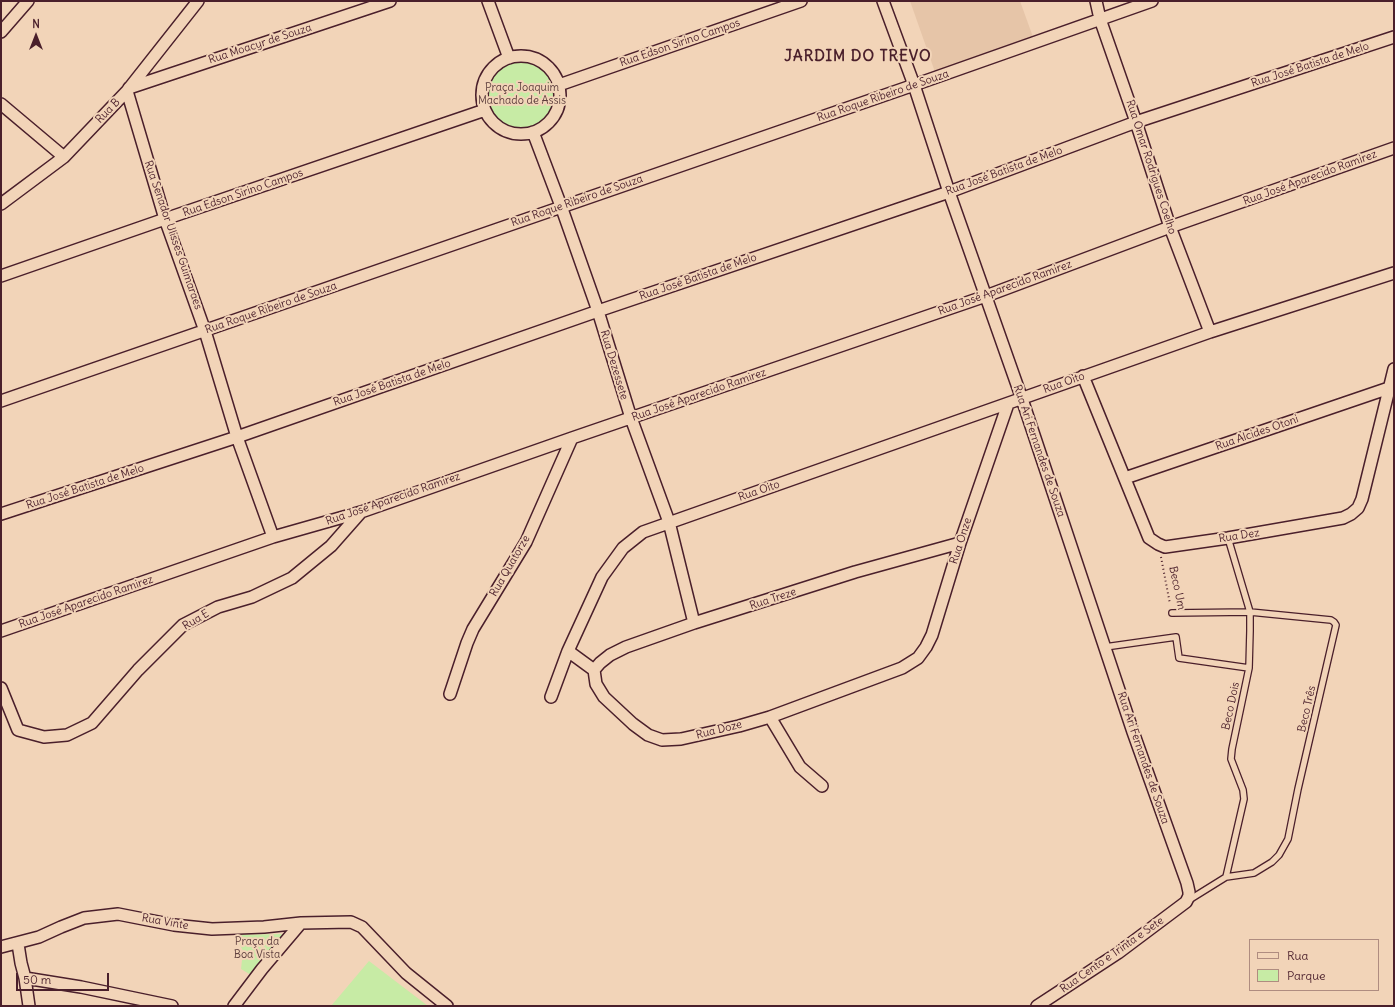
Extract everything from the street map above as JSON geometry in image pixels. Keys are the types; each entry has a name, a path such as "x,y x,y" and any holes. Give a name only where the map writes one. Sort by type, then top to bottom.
{"street":[{"path":"1,32 28,1"},
{"name":"Rua B","path":"1,204 64,157 128,90 198,1"},
{"name":"Rua Moacyr de Souza","path":"128,90 390,1"},
{"path":"488,1 509,58"},
{"name":"Rua Edson Sirino Campos","path":"559,85 801,1"},
{"name":"Rua Ari Fernandes de Souza","path":"882,1 914,85 949,192 1022,399 1133,732 1187,883 1189,896 1186,902"},
{"name":"Rua Omar Rodrigues Coelho","path":"1096,1 1100,19 1136,122 1170,227 1210,332"},
{"name":"Rua Roque Ribeiro de Souza","path":"1,401 914,85 1152,1"},
{"name":"Rua José Batista de Melo","path":"1,514 238,437 949,192 1136,122 1394,37"},
{"path":"521,56 534,58 545,64 554,73 559,85 560,97 558,108 552,118 544,126 533,132 522,134 510,132 491,120 485,110 482,98 483,85 489,73 497,64 509,58 521,56"},
{"name":"Rua Senador Ulisses Guimaraes","path":"128,90 165,219 205,331 238,437 273,537"},
{"path":"1,104 64,157"},
{"name":"Rua Edson Sirino Campos","path":"1,276 485,110"},
{"name":"Rua Dezessete","path":"533,132 561,206 598,312 631,418 669,522 694,623"},
{"name":"Rua José Aparecido Ramirez","path":"1,631 273,537 361,512 986,296 1170,227 1394,148"},
{"name":"Rua Oito","path":"669,522 1210,332 1394,273"},
{"name":"Rua Dez","path":"1158,544 1165,547 1228,538 1343,518 1351,514 1358,508 1362,499 1394,368"},
{"path":"1083,376 1149,538 1158,544"},
{"name":"Rua Alcides Otoni","path":"1125,478 1389,388"},
{"name":"Rua Onze","path":"902,668 918,658 932,635 960,543 1008,404"},
{"name":"Rua Quatorze","path":"450,694 466,643 526,542 572,438"},
{"name":"Rua E","path":"1,688 18,730 44,737 67,735 92,723 138,670 183,625 218,607 252,596 292,578 331,546 361,512"},
{"path":"552,697 568,651 602,577 622,548 643,532 669,522"},
{"name":"Rua Treze","path":"594,670 610,655 626,647 694,623 856,572 960,543"},
{"path":"568,651 594,670"},
{"name":"Rua Doze","path":"594,670 596,684 604,697 648,735 662,740 680,739 739,726 902,668"},
{"path":"770,716 800,767 822,786"},
{"name":"Rua Cento e Trinta e Sete","path":"1037,1006 1118,953 1186,902"},
{"name":"Rua Vinte","path":"1,947 18,944 39,937 61,926 84,918 118,914 174,925 212,929 264,927 301,923 350,922 362,927 406,973 447,1006"},
{"path":"234,1006 262,969 301,923"},
{"path":"18,944 29,1006"},
{"path":"25,978 80,987 172,1006"}],"lane":[{"name":"Beco Dois","path":"1226,877 1244,798 1243,790 1231,759 1249,668 1250,612 1228,538"},
{"name":"Beco Três","path":"1172,613 1250,612 1330,620 1336,625 1288,839 1279,855 1272,862 1254,873 1226,877 1186,902"},
{"path":"1105,647 1176,637 1179,658 1249,668"}],"path":[{"name":"Beco Um","path":"1158,544 1172,613"}],"shaded area":[{"path":"910,1 1020,1 1033,37 935,72"}],"green space":[{"name":"Praça Joaquim Machado de Assis","path":"515,58 529,58 536,60 548,68 556,80 558,94 556,108 548,120 536,128 529,130 515,130 508,128 496,120 488,108 486,101 486,87 488,80 496,68 508,60"},
{"name":"Praça da Boa Vista","path":"281,934 284,936 251,975 241,969 243,951 235,935"},
{"path":"369,961 428,1006 331,1006"}],"district":[{"name":"JARDIM DO TREVO","path":"858,57"}]}
